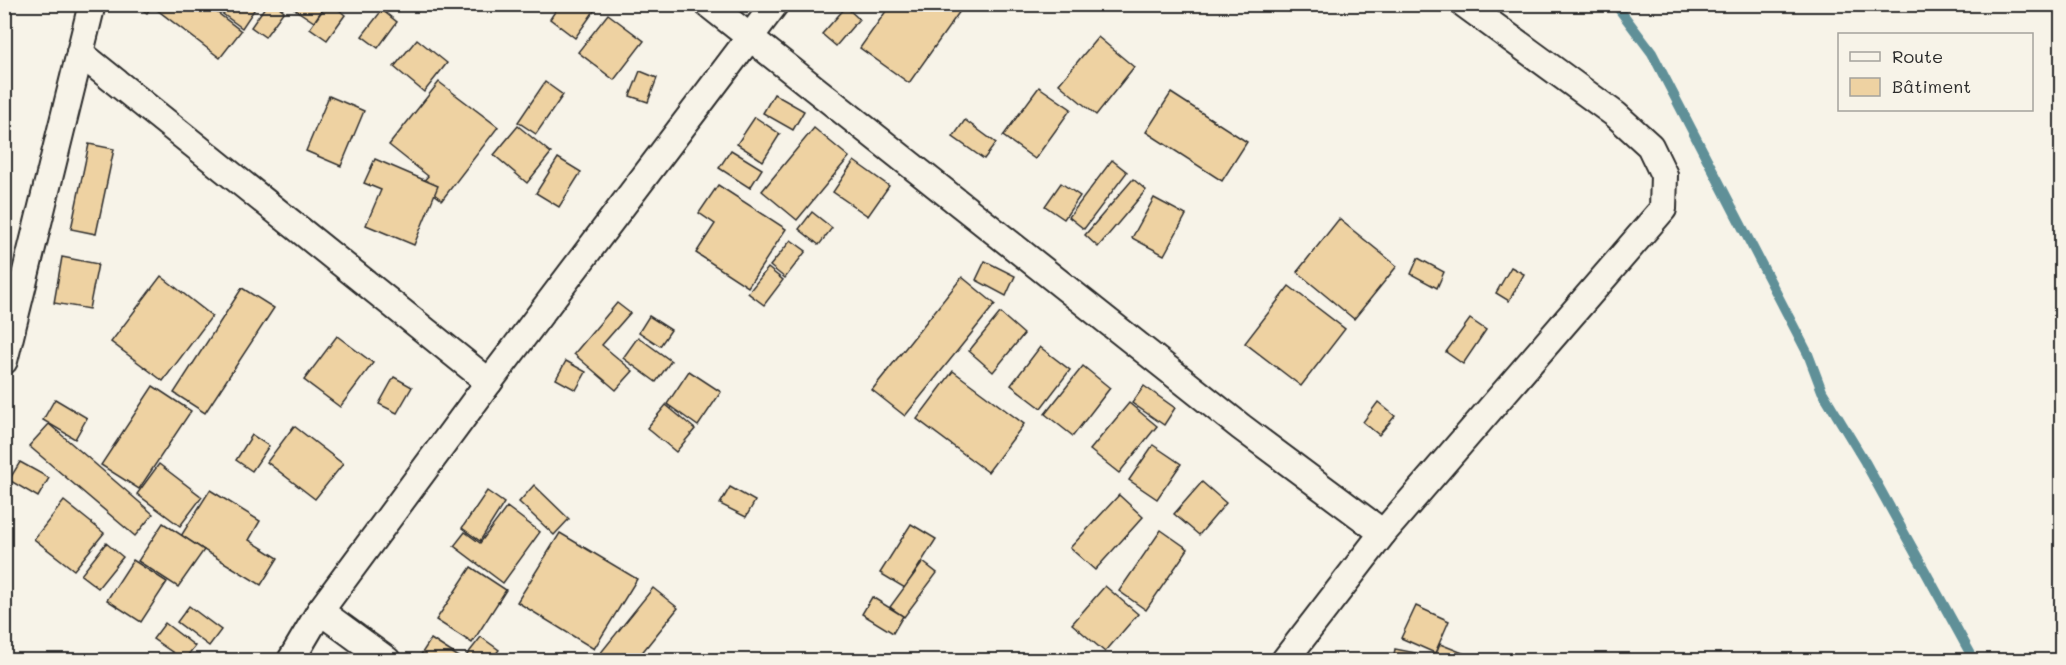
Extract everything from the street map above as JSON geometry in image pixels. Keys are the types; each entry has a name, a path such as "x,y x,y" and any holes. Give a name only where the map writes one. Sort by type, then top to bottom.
{"street":[{"path":"4,361 92,4"},
{"path":"708,4 1241,427 1383,533"},
{"path":"291,660 320,611 489,382 775,4"},
{"path":"1285,660 1383,533 1662,209 1664,175 1650,146 1616,115 1464,4"},
{"path":"80,53 489,382"},
{"path":"320,611 387,660"}],"building":[{"path":"134,4 153,4 147,13"},
{"path":"160,4 206,4 241,31 220,58 156,9"},
{"path":"209,4 258,4 242,28"},
{"path":"267,4 275,4 284,11 265,37 251,27"},
{"path":"287,4 326,4 314,22"},
{"path":"327,4 332,4 345,15 327,40 310,28"},
{"path":"560,4 599,4 575,38 550,19"},
{"path":"891,4 965,4 909,83 860,48"},
{"path":"846,7 859,19 836,46 822,34"},
{"path":"382,10 397,22 378,48 362,36"},
{"path":"608,14 644,41 614,80 578,52"},
{"path":"1098,37 1134,67 1096,115 1059,84"},
{"path":"417,39 447,63 424,92 394,67"},
{"path":"640,71 657,78 648,102 630,96"},
{"path":"439,82 498,127 442,200 421,184 428,176 389,145"},
{"path":"545,82 563,95 536,134 518,122"},
{"path":"1039,87 1071,109 1035,159 1003,136"},
{"path":"1171,93 1247,142 1222,181 1146,132"},
{"path":"774,94 804,111 793,130 763,113"},
{"path":"329,96 364,111 341,166 306,151"},
{"path":"755,117 780,134 763,161 737,144"},
{"path":"965,120 996,143 984,159 953,137"},
{"path":"518,126 551,153 527,183 494,155"},
{"path":"814,128 849,157 797,220 762,191"},
{"path":"89,144 114,149 96,234 71,229"},
{"path":"731,150 762,169 750,188 719,168"},
{"path":"558,158 581,172 559,207 536,193"},
{"path":"375,159 438,186 414,245 366,225 381,190 364,183"},
{"path":"1112,160 1127,172 1084,229 1069,217"},
{"path":"854,161 889,186 868,216 833,192"},
{"path":"1133,179 1146,190 1098,247 1085,235"},
{"path":"1061,183 1080,196 1064,219 1045,206"},
{"path":"718,185 786,229 748,287 696,253 715,224 699,213"},
{"path":"1154,198 1186,215 1164,255 1132,238"},
{"path":"812,212 832,228 819,245 799,229"},
{"path":"1339,219 1397,266 1354,319 1297,272"},
{"path":"791,240 806,251 785,278 770,266"},
{"path":"62,257 98,264 89,309 54,303"},
{"path":"1418,258 1444,272 1437,288 1411,274"},
{"path":"985,261 1015,276 1006,296 976,280"},
{"path":"1511,267 1524,274 1509,301 1496,293"},
{"path":"768,268 783,280 764,305 748,293"},
{"path":"161,276 212,316 163,381 111,342"},
{"path":"962,277 995,304 905,416 872,390"},
{"path":"1289,286 1345,329 1301,386 1245,343"},
{"path":"242,288 274,308 205,413 174,393"},
{"path":"617,303 630,313 602,345 633,371 616,390 574,354"},
{"path":"1000,313 1024,334 993,372 969,351"},
{"path":"649,316 671,330 660,346 639,332"},
{"path":"1470,319 1486,330 1463,364 1446,352"},
{"path":"337,336 373,363 340,407 304,380"},
{"path":"638,337 671,361 656,382 623,358"},
{"path":"1040,347 1070,370 1041,408 1011,385"},
{"path":"566,361 586,372 576,390 556,379"},
{"path":"1083,366 1110,388 1073,436 1045,414"},
{"path":"689,371 721,392 698,426 667,404"},
{"path":"953,371 1024,424 988,472 917,419"},
{"path":"394,377 412,387 397,413 379,404"},
{"path":"153,386 191,411 139,489 101,465"},
{"path":"1144,386 1175,408 1164,425 1132,403"},
{"path":"55,399 87,418 75,439 43,420"},
{"path":"1378,402 1395,416 1379,435 1363,422"},
{"path":"1129,403 1157,426 1119,473 1090,450"},
{"path":"666,405 695,429 676,452 647,428"},
{"path":"49,424 153,514 135,536 29,446"},
{"path":"294,426 343,464 315,499 267,462"},
{"path":"252,435 269,446 252,471 236,460"},
{"path":"1153,445 1181,464 1157,499 1129,480"},
{"path":"20,462 49,478 38,497 9,480"},
{"path":"159,464 202,497 180,526 137,494"},
{"path":"1202,482 1226,503 1199,535 1174,514"},
{"path":"534,485 569,519 554,535 519,502"},
{"path":"730,487 755,501 746,517 720,504"},
{"path":"210,490 260,521 249,540 278,558 261,585 181,536"},
{"path":"487,491 504,503 480,541 462,528"},
{"path":"1119,495 1143,517 1095,570 1070,548"},
{"path":"64,501 104,533 74,570 34,539"},
{"path":"507,507 540,532 503,583 454,546 465,532 480,543"},
{"path":"163,523 204,550 178,587 138,561"},
{"path":"911,524 936,539 905,588 880,573"},
{"path":"1161,530 1188,549 1146,610 1119,591"},
{"path":"560,533 637,579 594,649 517,602"},
{"path":"106,543 123,557 98,588 81,575"},
{"path":"133,560 167,582 141,622 107,600"},
{"path":"923,562 937,573 904,617 890,607"},
{"path":"471,567 506,590 472,643 436,620"},
{"path":"1105,586 1138,614 1105,652 1072,624"},
{"path":"653,588 678,608 636,660 606,660 599,655"},
{"path":"872,597 903,616 893,633 862,614"},
{"path":"189,606 221,630 209,646 177,622"},
{"path":"1416,606 1449,621 1435,653 1401,638"},
{"path":"165,623 195,646 184,660 153,639"},
{"path":"481,637 499,650 491,660 463,660"},
{"path":"431,639 459,657 456,660 427,660 420,656"},
{"path":"1440,644 1478,659 1478,660 1434,660"},
{"path":"1395,649 1416,653 1414,660 1393,660"}],"waterway":[{"path":"1613,4 1652,53 1808,354 1822,391 1865,462 1974,660"}]}
